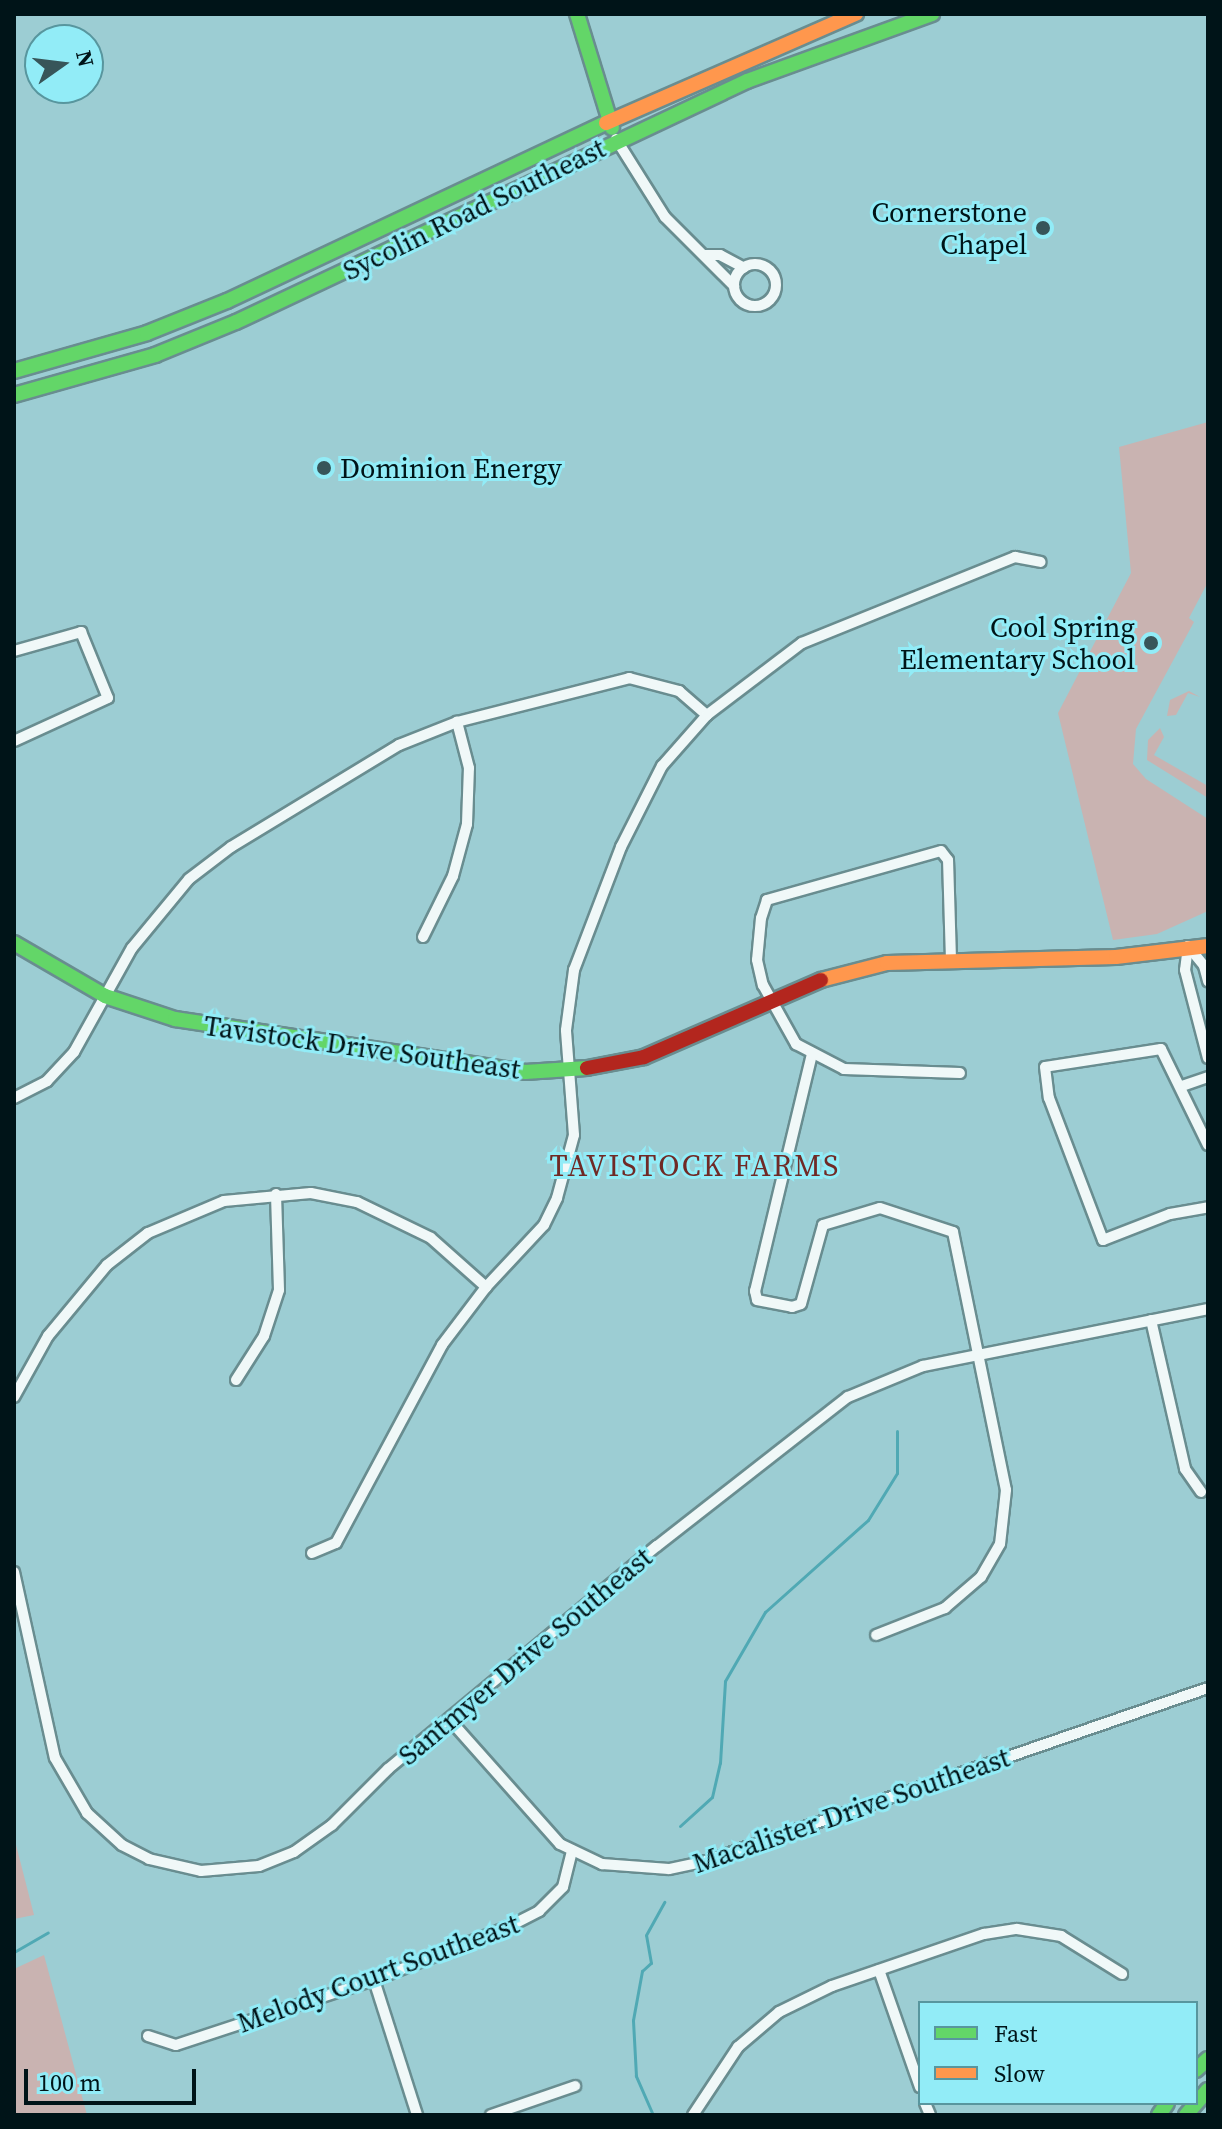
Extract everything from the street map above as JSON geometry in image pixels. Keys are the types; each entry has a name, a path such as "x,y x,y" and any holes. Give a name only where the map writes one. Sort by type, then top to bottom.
{"main road":[{"path":"577,14 616,139"},
{"name":"Sycolin Road Southeast","path":"14,371 147,333 227,301 609,121 856,14"},
{"name":"Sycolin Road Southeast","path":"14,395 155,355 236,322 616,139 747,81 932,14"},
{"name":"Tavistock Drive Southeast","path":"1188,946 1208,935"},
{"name":"Tavistock Drive Southeast","path":"14,943 105,996 225,1029 488,1069 568,1070 659,1052 852,971 951,960 1116,957 1208,946"}],"street":[{"path":"616,139 651,199 705,255 710,267 734,286 740,301 750,306 772,297 771,272 758,265 744,268 720,255 705,255"},
{"path":"734,286 744,268"},
{"path":"312,1553 336,1543 442,1345 486,1287 544,1225 562,1184 574,1135 568,1070 569,994 587,932 642,798 662,766 707,715 802,643 847,622 1015,557 1041,562"},
{"path":"14,651 81,632 108,698 14,741"},
{"path":"14,1098 59,1070 132,948 189,879 231,847 399,745 457,722 629,678 679,691 707,715"},
{"path":"423,937 453,876 467,824 469,768 457,722"},
{"path":"951,960 948,860 941,851 767,900 757,960 772,1003 796,1044 812,1054 844,1069 960,1073"},
{"path":"1188,946 1204,966 1208,981"},
{"path":"1188,946 1185,970 1208,1058"},
{"path":"1208,1145 1165,1053 1155,1046 1045,1067 1049,1098 1103,1240 1170,1214 1208,1207"},
{"path":"812,1054 755,1291 757,1300 792,1307 801,1304 823,1225 880,1208 953,1232 1006,1490 1000,1544 981,1577 955,1601 876,1635"},
{"path":"1182,1086 1208,1077"},
{"path":"14,1397 57,1324 107,1265 135,1241 205,1206 276,1194 338,1198 387,1214 460,1260 486,1287"},
{"path":"236,1380 264,1336 279,1290 276,1194"},
{"name":"Santmyer Drive Southeast","path":"14,1572 60,1771 98,1824 149,1859 222,1871 259,1866 294,1852 332,1825 388,1769 826,1411 894,1375 976,1355 1208,1309"},
{"path":"1151,1320 1185,1469 1201,1492"},
{"name":"Macalister Drive Southeast","path":"449,1719 537,1823 572,1851 622,1868 692,1865 1208,1688"},
{"name":"Melody Court Southeast","path":"148,2036 176,2045 374,1980 524,1920 563,1887 572,1851"},
{"path":"693,2115 720,2069 757,2029 804,1999 984,1934 1017,1929 1061,1936 1122,1974"},
{"path":"879,1970 918,2081"},
{"path":"374,1980 417,2115"},
{"path":"491,2115 575,2086"}],"shaded area":[{"name":"Cool Spring Elementary School","path":"1208,422 1208,582 1189,618 1194,622 1136,729 1133,764 1146,779 1208,819 1208,911 1157,934 1113,940 1058,713 1131,573 1119,447"},
{"path":"1189,691 1200,697 1188,693 1176,715 1167,716 1170,700"},
{"path":"1160,728 1164,737 1154,755 1208,786 1208,798 1147,760 1148,740"},
{"path":"14,1837 34,1915 14,1919"},
{"path":"44,1955 87,2115 14,2115 14,1969"}],"waterway":[{"path":"680,1826 712,1797 720,1763 725,1681 765,1612 868,1520 897,1473 897,1431"},
{"path":"653,2115 636,2076 633,2020 642,1971 651,1963 646,1935 664,1902"},
{"path":"14,1952 48,1932"}],"traffic: fast":[{"path":"577,14 612,128"},
{"path":"14,395 155,355 236,322 747,81 932,14"},
{"path":"14,371 147,333 227,301 606,123"},
{"path":"14,943 105,996 175,1019 525,1072 587,1068"},
{"path":"1198,2068 1208,2059"},
{"path":"1198,2101 1208,2090"},
{"path":"1159,2115 1166,2105"},
{"path":"1186,2115 1195,2105"}],"traffic: slow":[{"path":"606,123 856,14"},
{"path":"821,980 887,963 1116,957 1208,946"}],"traffic: jam":[{"path":"587,1068 644,1057 821,980"}],"place":[{"name":"Cornerstone Chapel","path":"1043,228"},
{"name":"Dominion Energy","path":"324,468"},
{"name":"Cool Spring Elementary School","path":"1151,643"}],"district":[{"name":"TAVISTOCK FARMS","path":"695,1166"}]}
